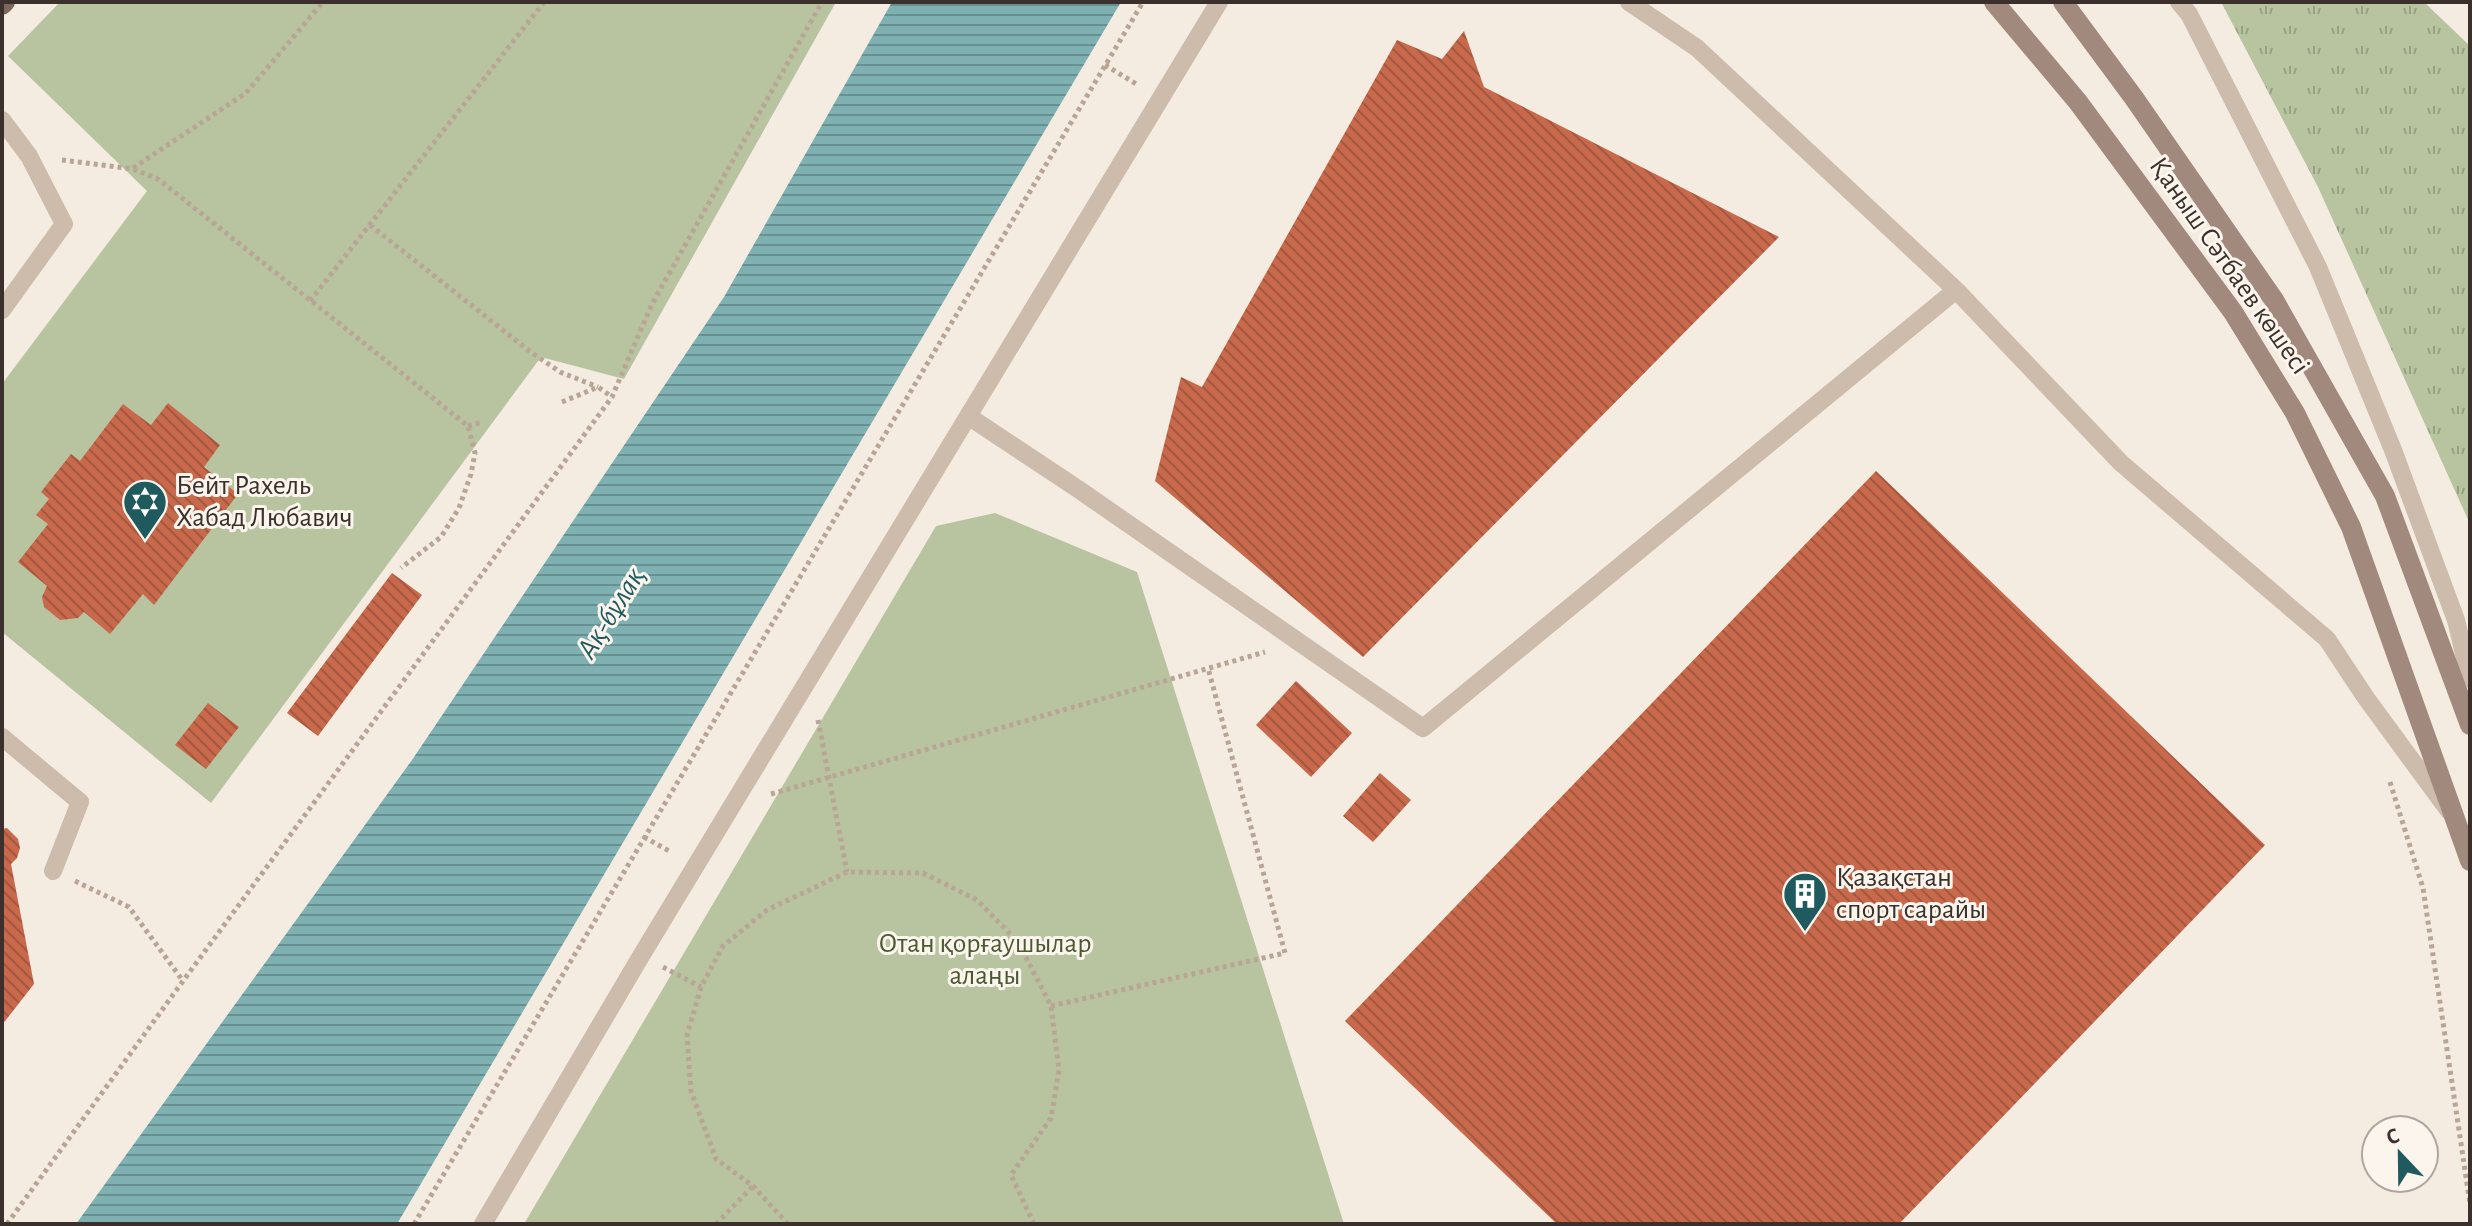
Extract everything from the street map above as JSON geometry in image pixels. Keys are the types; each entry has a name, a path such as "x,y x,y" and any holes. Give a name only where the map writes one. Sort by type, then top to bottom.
{"main road":[{"name":"Қаныш Сәтбаев көшесі","path":"1994,2 2078,102 2233,312 2295,413 2351,527 2470,861"},
{"name":"Қаныш Сәтбаев көшесі","path":"2063,2 2134,98 2274,300 2378,483 2470,725"}],"lane":[{"path":"483,1224 641,956 1219,2"},
{"path":"1629,2 1697,48 1956,290 2121,463 2327,639 2366,698 2459,824"},
{"path":"2179,2 2189,14 2318,267 2393,450 2451,606 2470,679"},
{"path":"2,120 29,156 64,224 2,310"},
{"path":"968,416 1423,728 1956,290"},
{"path":"2,737 80,802 53,871"}],"path":[{"path":"133,169 246,93 323,2"},
{"path":"310,301 544,2"},
{"path":"7,1224 612,397 652,304 822,2"},
{"path":"414,1224 1143,2"},
{"path":"1105,65 1138,85"},
{"path":"29,156 133,169 158,179 468,426 475,453 459,508 441,537 401,568"},
{"path":"370,225 528,350 560,372 598,387 612,397"},
{"path":"562,402 598,387"},
{"path":"468,426 483,422"},
{"path":"732,806 1299,642"},
{"path":"1051,1006 1285,953 1208,668"},
{"path":"810,677 847,872"},
{"path":"2386,768 2423,888 2470,1204"},
{"path":"644,837 675,854"},
{"path":"53,871 129,907 183,981"},
{"path":"788,1224 753,1186 716,1159 691,1091 687,1035 701,987 723,946 767,910 847,872 923,873 977,900 1018,942 1051,1006 1059,1070 1051,1118 1011,1175 1034,1224"},
{"path":"641,956 701,987"},
{"path":"716,1224 753,1186"}],"green space":[{"path":"60,2 836,2 624,379 541,357 211,803 2,632 2,384 147,191 8,56"},
{"path":"2221,2 2424,2 2470,46 2470,524 2318,187"},
{"name":"Отан қорғаушылар алаңы","path":"995,513 1137,572 1344,1224 524,1224 936,526"}],"water":[{"name":"Ақ-бұлақ","path":"892,2 1121,2 397,1224 76,1224 412,760 724,297"}],"building":[{"path":"1464,31 1484,87 1779,237 1363,657 1155,481 1181,377 1202,387 1397,40 1442,59"},
{"path":"168,403 220,445 204,467 238,494 154,605 143,594 110,634 84,612 78,618 60,620 44,607 42,597 47,586 18,562 48,524 36,515 49,499 41,492 71,454 80,461 123,404 151,425"},
{"name":"Қазақстан спорт сарайы","path":"1876,471 2265,845 1899,1224 1557,1224 1345,1021"},
{"path":"392,573 422,595 318,736 287,713"},
{"path":"1296,681 1352,733 1311,777 1256,725"},
{"path":"208,703 239,727 206,769 175,745"},
{"path":"1380,773 1411,800 1373,842 1343,816"},
{"path":"7,828 18,839 20,848 11,864 34,984 2,1025 2,829"}],"place":[{"name":"Бейт Рахель Хабад Любавич","path":"145,541"},
{"name":"Қазақстан спорт сарайы","path":"1805,933"}]}
